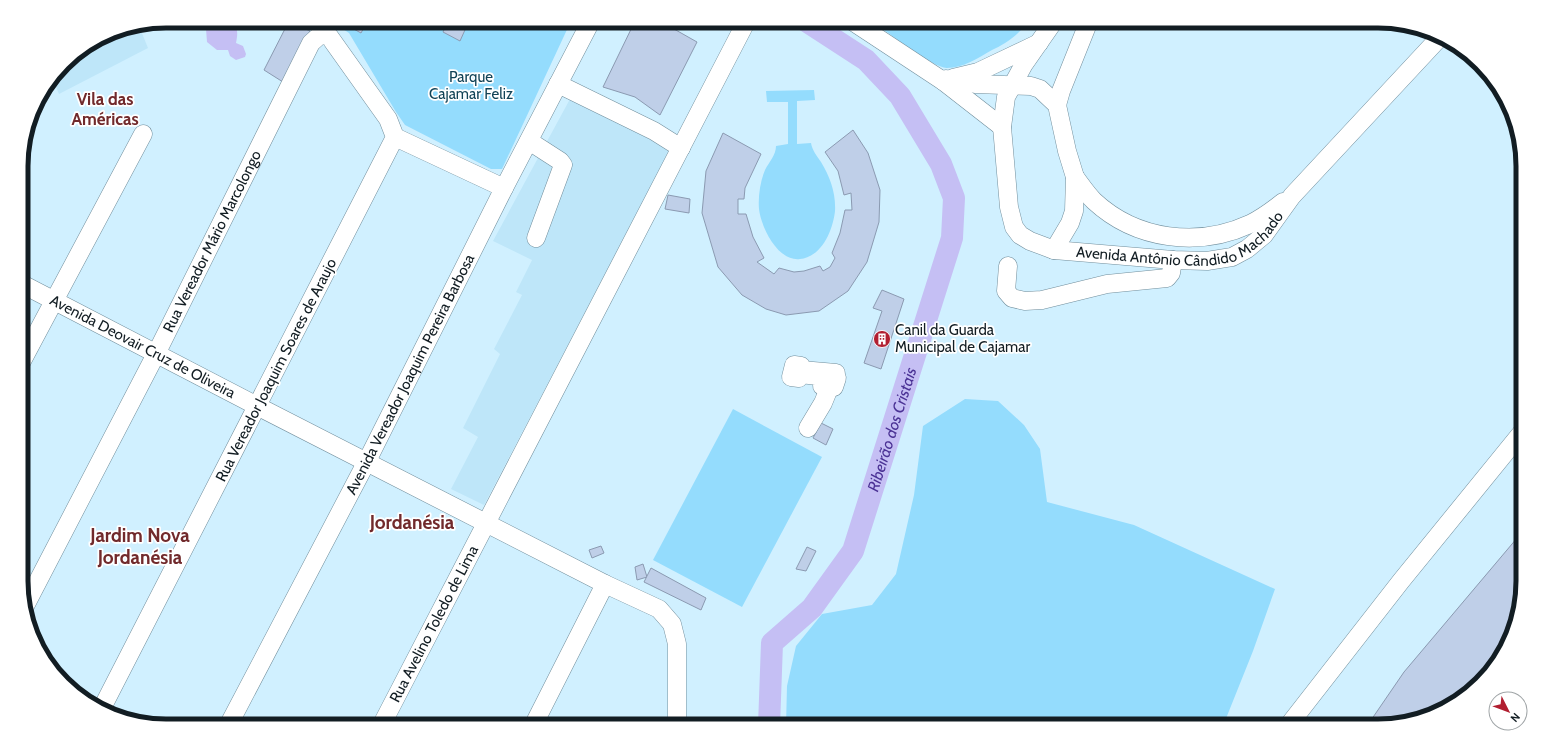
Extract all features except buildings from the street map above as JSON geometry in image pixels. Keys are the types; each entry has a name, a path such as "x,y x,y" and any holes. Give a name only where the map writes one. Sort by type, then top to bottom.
{"street":[{"name":"Avenida Vereador Joaquim Pereira Barbosa","path":"232,719 367,461 504,188 587,28"},
{"name":"Rua Avelino Toledo de Lima","path":"385,719 743,28"},
{"path":"863,28 944,80 1002,127"},
{"name":"Avenida Antônio Cândido Machado","path":"1050,28 1011,86 1006,98 1002,127 1009,206 1014,227 1020,234 1030,241 1054,250 1173,260 1207,261 1232,256 1247,249 1264,236 1292,196 1436,41"},
{"path":"1054,250 1070,223 1074,211 1075,177 1067,152 1057,105 1063,85 1086,28"},
{"name":"Rua Vereador Mário Marcolongo","path":"29,598 156,354 312,43 320,36 329,36 388,119 395,137"},
{"path":"944,80 978,72 1041,42"},
{"path":"944,80 975,84 1031,86 1040,89 1057,105"},
{"path":"558,84 654,131 681,148"},
{"path":"28,350 143,134"},
{"path":"395,137 504,188"},
{"name":"Rua Vereador Joaquim Soares de Araujo","path":"104,704 395,137"},
{"path":"529,140 560,161 563,165 536,238"},
{"name":"Avenida Antônio Cândido Machado","path":"1075,177 1094,201 1118,218 1151,234 1170,238 1196,239 1223,233 1250,224 1292,196"},
{"path":"1008,266 1006,291 1012,298 1025,301 1042,300 1107,284 1167,278 1171,274 1173,260"},
{"name":"Avenida Deovair Cruz de Oliveira","path":"28,287 605,584 659,609 672,624 677,644 677,719"},
{"path":"790,360 787,382 820,383 823,404 808,428"},
{"path":"1293,719 1401,581 1516,440"},
{"path":"537,719 605,584"}],"shaded area":[{"path":"236,28 236,43 243,46 246,54 245,57 236,60 230,56 228,50 217,50 207,42 206,29"},
{"path":"141,31 148,48 59,94 55,84 75,62 89,51 122,35"},
{"path":"570,99 671,148 484,505 451,489 478,437 463,428 500,354 494,349 522,295 516,292 532,260 493,241"}],"green space":[{"name":"Parque Cajamar Feliz","path":"342,28 568,28 502,169 491,169 405,125 349,33"},
{"path":"882,28 1023,28 1002,45 976,59 953,68 941,67 921,56"},
{"path":"814,90 815,100 797,101 797,144 811,143 830,179 835,211 829,234 820,248 808,257 800,259 785,255 778,249 767,234 760,216 760,190 765,170 774,155 776,146 788,144 788,102 767,102 766,91"},
{"path":"965,399 998,401 1024,425 1040,449 1047,502 1134,525 1275,589 1253,651 1226,719 786,719 787,686 796,646 822,614 872,605 896,574 914,495 923,426"},
{"path":"733,409 822,457 742,607 653,560"}],"waterway":[{"name":"Ribeirão dos Cristais","path":"769,719 772,643 812,608 853,551 952,238 954,198 941,164 900,96 866,60 817,28"}],"place":[{"name":"Canil da Guarda Municipal de Cajamar","path":"882,339"}],"district":[{"name":"Vila das Américas","path":"105,109"},
{"name":"Jordanésia","path":"412,522"},
{"name":"Jardim Nova Jordanésia","path":"140,546"}]}
